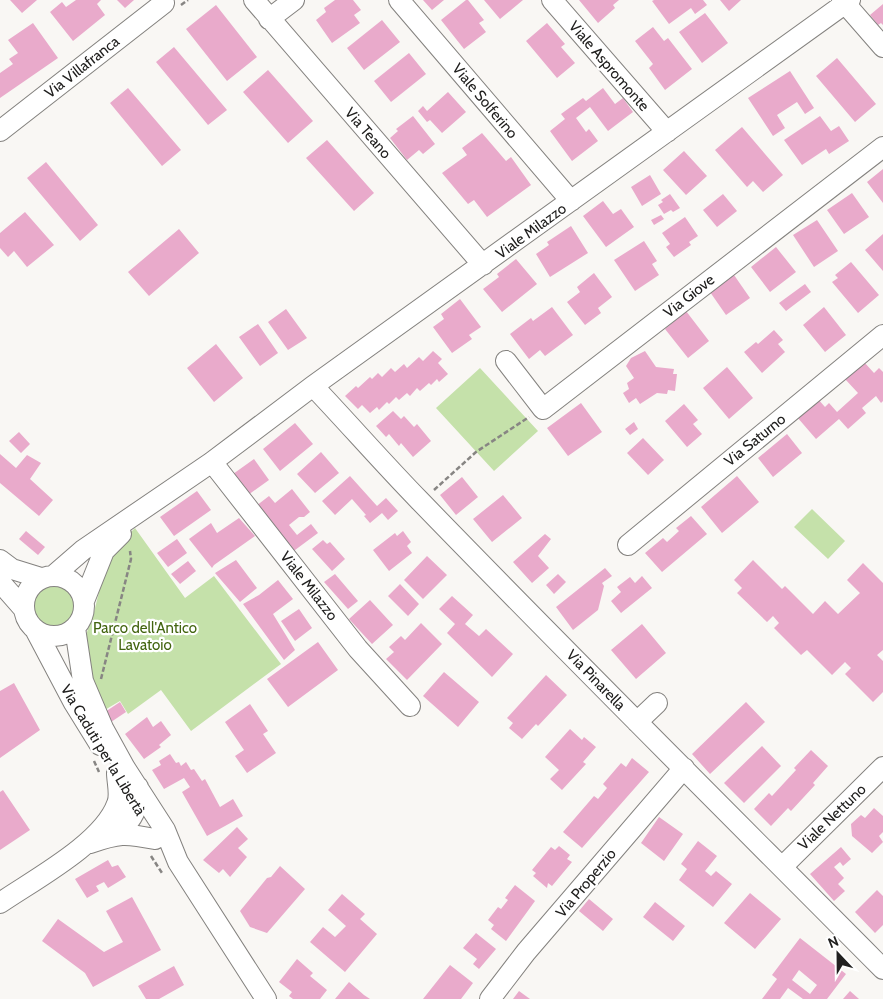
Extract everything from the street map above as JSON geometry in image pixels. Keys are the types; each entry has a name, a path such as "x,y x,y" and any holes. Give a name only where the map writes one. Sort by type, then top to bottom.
{"street":[{"name":"Via Teano","path":"254,0 483,265"},
{"path":"269,19 294,0"},
{"name":"Viale Solferino","path":"399,0 571,201"},
{"name":"Viale Aspromonte","path":"552,0 667,132"},
{"path":"845,1 883,47"},
{"name":"Viale Milazzo","path":"47,577 83,550 212,462 313,386 667,132 845,1"},
{"name":"Via Villafranca","path":"0,131 164,3"},
{"name":"Via Giove","path":"543,409 883,147"},
{"name":"Via Saturno","path":"628,545 883,336"},
{"path":"506,361 543,409"},
{"name":"Via Pinarella","path":"313,386 418,498 637,722 883,969"},
{"name":"Viale Milazzo","path":"212,462 358,649 410,706"},
{"name":"Viale Milazzo","path":"84,601 104,551 153,504"},
{"path":"0,560 12,569 47,577 61,577 76,586 84,601 84,611 81,620 75,628 61,636 52,637 36,632 29,625 25,617 23,608 27,590 33,583 47,577"},
{"path":"0,582 23,608"},
{"name":"Via Caduti per la Libertà","path":"75,628 83,682 103,728 125,768 165,830 178,862 266,999"},
{"name":"Via Caduti per la Libertà","path":"36,632 74,703 138,807 155,839 178,862"},
{"path":"637,722 657,703"},
{"name":"Viale Nettuno","path":"782,867 883,767"},
{"name":"Via Properzio","path":"490,999 526,952 684,768"},
{"path":"0,903 86,845 109,821 118,802 117,773"},
{"path":"117,834 128,824 138,807 138,786"},
{"path":"86,845 117,834 133,834 155,839"}],"path":[{"path":"418,498 429,495 476,452 543,409"},
{"path":"87,692 100,682 104,672 131,559 129,527"}],"green space":[{"path":"480,368 538,431 494,471 436,408"},
{"path":"812,509 845,541 828,559 794,527"},
{"name":"Parco dell'Antico Lavatoio","path":"135,528 185,598 214,576 281,664 191,731 161,690 128,714 120,701 103,711 95,694 84,652 87,632 103,576 115,548"},
{"path":"54,584 66,588 72,594 76,606 72,618 66,624 54,628 42,624 36,618 32,606 36,594 42,588"}],"building":[{"path":"10,0 37,0 22,13"},
{"path":"76,0 101,0 97,4 105,15 73,41 50,12 62,2 66,7"},
{"path":"117,0 134,0 125,8"},
{"path":"335,0 353,0 361,10 354,15 360,23 332,43 316,20 326,12 324,8"},
{"path":"423,0 444,0 432,10"},
{"path":"466,0 484,20 479,23 486,32 464,49 441,20"},
{"path":"484,0 523,0 500,19"},
{"path":"579,0 619,0 613,5 615,8 598,23"},
{"path":"703,0 707,5 695,14 691,8 669,24 652,1"},
{"path":"720,0 741,0 729,11"},
{"path":"883,4 883,25 881,23 878,25 870,15"},
{"path":"216,5 257,57 227,81 186,29"},
{"path":"705,13 728,43 702,63 679,32"},
{"path":"382,20 400,42 364,70 347,48"},
{"path":"33,23 58,58 0,98 0,73 13,64 9,59 18,53 8,40"},
{"path":"547,23 565,44 561,47 575,63 557,78 526,41"},
{"path":"653,27 664,41 668,38 692,69 665,90 649,68 653,64 635,41"},
{"path":"174,47 227,110 208,125 156,62"},
{"path":"409,53 426,74 391,102 374,81"},
{"path":"837,58 876,104 855,122 816,76"},
{"path":"268,70 313,121 288,143 243,92"},
{"path":"790,71 814,108 805,114 797,102 777,115 785,128 773,136 748,98"},
{"path":"128,88 181,150 162,166 110,103"},
{"path":"603,88 615,104 623,98 633,112 608,131 590,107 576,118 586,132 589,129 598,141 572,161 550,131 565,119 561,114 583,98 586,101"},
{"path":"448,92 466,112 442,133 430,120 427,122 418,111 423,106 427,111"},
{"path":"413,116 435,144 423,154 419,150 407,160 390,138 398,131 396,129"},
{"path":"820,116 831,131 839,126 849,141 829,154 826,149 802,165 784,140"},
{"path":"742,127 783,175 763,192 753,181 747,187 715,150"},
{"path":"482,133 506,161 511,157 531,185 487,217 474,200 468,204 442,173 467,155 462,148"},
{"path":"327,140 374,193 354,211 306,158"},
{"path":"684,151 707,176 686,195 663,170"},
{"path":"46,162 98,225 80,241 27,178"},
{"path":"883,169 883,203 867,182"},
{"path":"650,175 661,194 642,206 631,187"},
{"path":"852,193 869,217 844,234 827,210"},
{"path":"670,194 680,208 664,214 658,205 663,202 661,200"},
{"path":"723,194 737,211 717,227 703,210"},
{"path":"603,201 613,214 621,209 634,227 606,247 583,216"},
{"path":"25,212 54,245 27,267 14,251 8,257 0,248 0,233"},
{"path":"661,215 664,219 654,225 651,220"},
{"path":"685,217 698,236 689,242 691,245 674,257 666,247 670,244 662,233"},
{"path":"817,220 838,251 814,267 793,235"},
{"path":"571,226 588,253 550,277 536,254 549,245 547,242"},
{"path":"179,229 199,253 149,296 128,272"},
{"path":"883,234 883,271 865,250"},
{"path":"644,241 657,261 652,264 659,275 635,291 614,260"},
{"path":"776,247 796,272 770,292 751,267"},
{"path":"516,259 537,284 502,312 483,289 499,277 497,274"},
{"path":"851,262 879,295 858,313 832,282 838,278 835,275"},
{"path":"594,273 612,297 598,308 601,313 585,325 567,302 580,292 577,287"},
{"path":"734,275 750,298 726,315 710,292"},
{"path":"805,284 811,292 786,311 779,303"},
{"path":"460,299 481,327 469,335 472,339 452,353 433,327 444,319 441,314"},
{"path":"552,307 573,335 545,356 540,350 529,359 510,334 531,318 533,321"},
{"path":"824,307 846,335 825,352 803,325"},
{"path":"286,309 307,338 288,350 268,322"},
{"path":"686,311 709,341 688,358 665,329"},
{"path":"258,324 278,353 260,366 239,337"},
{"path":"774,330 783,340 778,344 785,352 762,373 744,352 756,342 758,344"},
{"path":"216,344 243,378 214,402 187,368"},
{"path":"433,351 442,359 438,363 448,374 439,382 437,379 420,391 417,388 410,396 407,393 399,400 396,397 389,404 387,402 379,410 377,407 370,413 362,405 358,409 345,396 370,377 372,379 378,373 382,377 391,368 395,372 404,364 407,368 419,357 423,361"},
{"path":"645,351 656,367 674,369 673,374 677,374 675,391 668,390 667,394 657,393 640,404 636,398 629,403 623,393 629,389 627,383 634,378 626,366 631,358"},
{"path":"864,362 874,373 879,368 883,372 883,401 881,403 876,396 862,408 866,413 848,429 839,419 816,439 797,417 818,399 825,407 829,403 837,412 858,393 845,379"},
{"path":"727,367 753,398 729,419 703,388"},
{"path":"581,403 602,432 568,456 547,428"},
{"path":"684,404 698,420 693,424 702,434 687,447 665,421"},
{"path":"393,411 401,419 404,416 414,427 417,424 431,441 413,457 401,443 399,446 389,434 386,437 376,426"},
{"path":"634,422 638,429 630,435 625,429"},
{"path":"295,423 313,444 280,471 263,449"},
{"path":"19,432 30,444 21,453 9,441"},
{"path":"787,434 802,453 773,477 758,458"},
{"path":"643,438 664,460 648,475 627,453"},
{"path":"321,452 339,473 315,493 297,474"},
{"path":"0,454 16,468 27,455 41,463 30,479 53,500 39,516 0,483"},
{"path":"254,459 269,480 248,495 233,474"},
{"path":"350,476 377,506 386,498 398,511 388,520 382,513 370,523 364,516 366,515 352,499 335,515 322,501"},
{"path":"737,476 759,502 722,533 701,507"},
{"path":"462,477 478,497 456,515 440,495"},
{"path":"292,489 310,512 304,517 299,517 289,525 297,535 311,524 318,533 291,553 256,506 269,496 275,503"},
{"path":"197,491 211,510 174,536 160,517"},
{"path":"503,495 522,518 492,542 473,519"},
{"path":"691,516 707,534 662,572 645,553 663,538 667,542 679,531 676,528"},
{"path":"239,518 255,536 212,568 189,539 211,523 217,533"},
{"path":"26,531 45,547 38,555 19,539"},
{"path":"403,531 411,542 407,546 412,553 389,571 373,550 395,533 397,536"},
{"path":"545,534 551,539 538,556 549,568 532,583 513,562"},
{"path":"177,539 187,553 168,567 157,553"},
{"path":"323,540 327,544 330,542 345,559 332,571 312,549"},
{"path":"427,556 447,575 423,599 404,580"},
{"path":"236,560 257,588 240,602 215,573"},
{"path":"753,560 782,589 785,586 813,614 825,601 838,614 860,593 847,580 863,563 883,583 883,650 877,655 883,661 883,692 873,702 845,674 851,668 845,662 832,675 807,650 801,655 774,628 779,623 773,616 767,622 737,593 742,588 734,580"},
{"path":"188,561 196,571 180,584 171,574"},
{"path":"605,568 612,576 602,583 604,586 598,610 573,630 556,607"},
{"path":"335,574 358,601 348,609 324,582"},
{"path":"558,574 566,582 554,594 546,585"},
{"path":"642,576 652,588 621,613 611,601 621,592 617,587 630,577 635,583"},
{"path":"278,580 293,599 273,614 295,650 284,660 243,604 259,595"},
{"path":"400,584 419,604 408,616 388,596"},
{"path":"452,596 473,615 465,624 479,636 486,629 513,654 492,677 447,633 455,624 439,609"},
{"path":"370,600 393,625 372,644 349,619"},
{"path":"299,609 312,628 295,641 281,621"},
{"path":"421,623 442,644 407,680 386,659 394,652 389,647 401,636 405,640"},
{"path":"642,624 666,653 636,679 611,650"},
{"path":"318,642 338,670 288,707 267,679"},
{"path":"444,672 479,702 458,727 423,696"},
{"path":"546,675 567,695 538,726 536,724 522,739 509,728 513,723 507,718"},
{"path":"14,683 40,730 0,758 0,691"},
{"path":"120,702 126,712 108,724 102,714"},
{"path":"746,702 765,722 710,774 692,754"},
{"path":"250,704 268,731 263,734 276,753 247,773 235,756 244,750 225,722"},
{"path":"147,717 153,727 161,721 171,735 159,745 161,747 144,759 125,734"},
{"path":"570,729 582,740 584,737 596,747 583,762 586,764 562,790 550,779 559,770 545,757"},
{"path":"762,746 781,766 744,803 724,783"},
{"path":"811,750 828,766 813,783 815,785 791,811 788,808 771,826 754,809 769,793 772,796"},
{"path":"170,754 176,763 179,762 181,766 186,762 191,770 194,769 202,781 205,779 220,807 233,799 243,816 207,836 182,792 190,787 184,778 164,789 152,770 161,765 159,761"},
{"path":"632,758 649,772 582,848 563,832 594,796 598,799 607,788 603,784 621,763 626,767"},
{"path":"3,790 30,830 0,850 0,792"},
{"path":"874,808 883,816 883,832 879,836 883,842 872,853 852,836 851,824 861,815 865,818"},
{"path":"659,817 683,834 664,861 641,843"},
{"path":"237,827 248,839 238,848 247,857 230,877 223,869 219,873 203,860"},
{"path":"698,841 717,856 705,871 711,876 716,871 732,884 713,907 679,880 687,869 681,864"},
{"path":"559,846 570,855 567,859 572,862 552,886 548,883 547,888 533,876 536,873 532,870 551,847 555,850"},
{"path":"841,847 851,859 843,866 840,862 834,867 844,878 838,884 845,891 834,901 810,874"},
{"path":"108,860 112,867 118,865 126,877 108,888 104,882 96,886 99,891 87,898 75,879"},
{"path":"280,866 305,889 267,933 250,927 240,911 267,878 271,877"},
{"path":"515,885 535,901 506,941 491,929 494,925 488,920 498,907 501,909 508,900 505,898"},
{"path":"877,890 883,896 883,925 875,933 855,912"},
{"path":"750,893 781,919 755,949 724,923"},
{"path":"342,894 365,914 360,919 377,934 345,972 310,942 323,927 335,937 346,926 328,910"},
{"path":"132,897 161,950 93,987 85,973 42,941 58,919 104,952 123,942 106,911"},
{"path":"589,899 613,919 603,931 579,911"},
{"path":"655,902 685,926 673,941 643,917"},
{"path":"476,933 496,949 479,969 473,964 477,959 463,948"},
{"path":"800,938 846,974 827,999 803,999 788,988 780,999 762,999 777,979 772,975","holes":["799,970 817,985 810,994 792,980"]},
{"path":"297,959 313,973 310,976 327,990 320,999 293,999 289,996 292,992 279,982"},
{"path":"450,965 473,983 461,999 423,999"},
{"path":"174,966 184,985 159,999 146,999 138,986"},
{"path":"349,982 364,995 370,999 335,999"},
{"path":"519,991 530,999 513,999"},
{"path":"850,991 859,999 843,999"}]}
